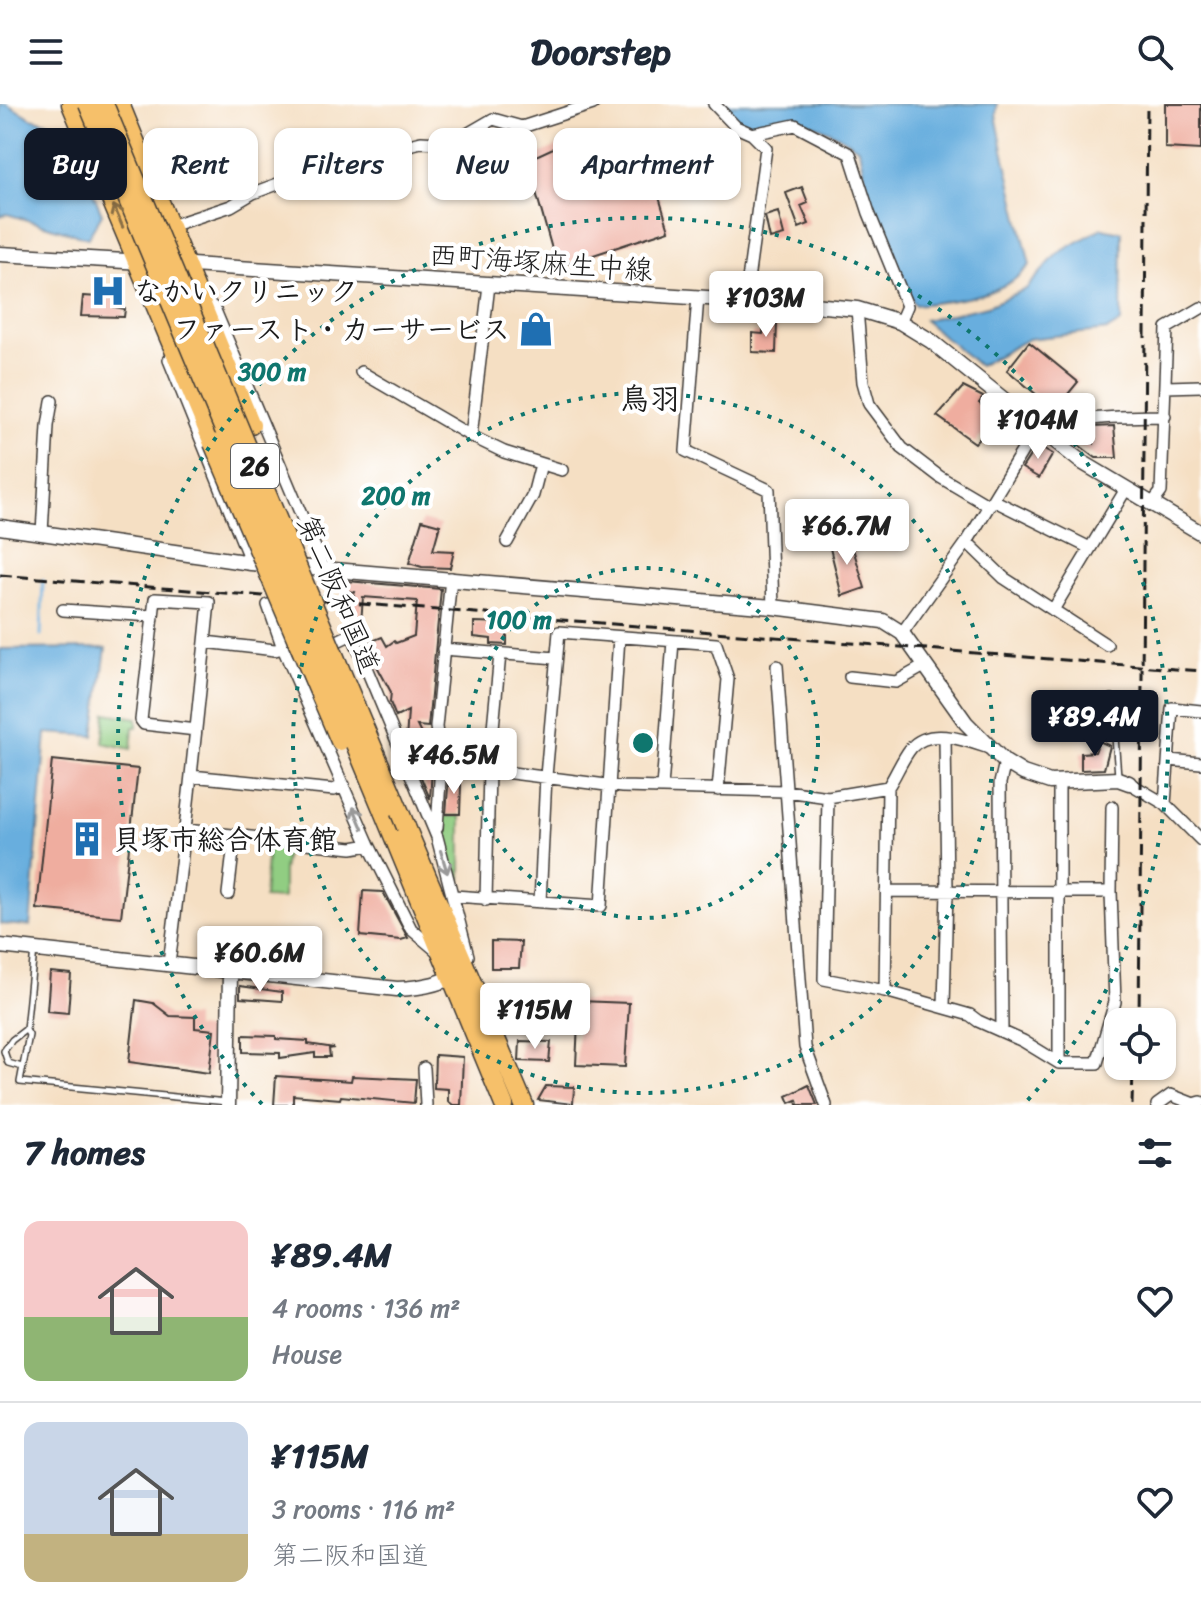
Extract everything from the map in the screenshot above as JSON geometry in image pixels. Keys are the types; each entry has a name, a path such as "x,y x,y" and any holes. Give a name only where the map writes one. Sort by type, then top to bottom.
{"highway":[{"path":"71,104 152,303 378,814"},
{"name":"第二阪和国道","path":"88,104 378,814 401,855 441,954 458,973 524,1105"},
{"name":"第二阪和国道","path":"104,104 410,826 504,1105"},
{"path":"120,104 410,826"}],"street":[{"path":"170,226 231,206 253,193 379,147 397,148 421,142 455,141 493,119 522,127 593,104"},
{"path":"705,104 736,127 752,134 766,148 748,280 748,301"},
{"path":"714,104 736,127"},
{"path":"752,134 795,125 850,154 869,213 907,306 900,322"},
{"name":"西町海塚麻生中線","path":"0,254 857,309 900,322 931,341 1080,461 1201,533"},
{"path":"471,436 489,285"},
{"path":"199,296 214,308 324,569"},
{"path":"698,297 686,451 769,490 773,607"},
{"path":"152,303 154,324 251,563"},
{"path":"857,309 863,382 869,404 902,448 940,477 1090,548"},
{"path":"1152,504 1161,492 1167,328 1201,309"},
{"path":"361,372 471,436 504,452 562,470"},
{"path":"1166,387 1201,386"},
{"path":"42,533 52,401"},
{"path":"902,633 967,542 1029,440 1041,431 1091,420 1165,416"},
{"path":"507,542 533,495 541,464"},
{"path":"1053,610 1126,489"},
{"path":"0,527 251,563 773,607 883,621 902,633 966,723 1005,762 1023,773 1050,782 1123,781 1165,804 1201,840"},
{"path":"967,542 1004,578 1107,645"},
{"path":"437,837 436,808 441,764 436,727 451,578"},
{"path":"169,964 186,830 209,602 155,599 141,720 144,724 196,730"},
{"path":"268,605 283,648 369,845 411,929 441,954"},
{"path":"63,610 152,616"},
{"path":"540,902 546,776 559,632 716,644 728,679 718,790"},
{"path":"0,946 397,989 414,988 458,973 468,958 437,837 352,634 290,663"},
{"path":"454,896 601,906 619,637"},
{"path":"662,788 673,641"},
{"path":"205,642 275,650 283,648"},
{"path":"443,649 556,658"},
{"path":"486,900 489,770 500,654"},
{"path":"850,677 868,684 896,682 926,665"},
{"path":"777,666 805,1047 826,1105"},
{"path":"1165,804 1172,708 1201,711"},
{"path":"885,991 888,787 914,745 925,739 945,737 989,748"},
{"path":"944,1006 947,891 945,737"},
{"path":"1169,760 1201,763"},
{"path":"1002,1030 1000,783 1005,762"},
{"path":"441,764 622,787 786,791 828,797 888,787"},
{"path":"191,776 334,790 344,785"},
{"path":"1059,782 1059,1063"},
{"path":"828,797 824,979 944,1006 1002,1030 1059,1063 1097,1063 1115,1002 1112,807"},
{"path":"186,830 352,848 369,845"},
{"path":"228,894 235,835"},
{"path":"886,891 1111,892"},
{"path":"228,1104 230,972"},
{"path":"424,1068 426,1105"},
{"path":"1157,1105 1171,1095 1194,1104 1201,1102"}],"lane":[{"path":"1112,697 1123,781"},
{"path":"34,950 26,1030 29,1035 20,1082 228,1104"},
{"path":"22,1067 8,1063 4,1051 12,1040 26,1030"}],"green space":[{"path":"106,713 137,718 131,749 103,743"},
{"path":"438,816 461,816 461,879 451,879 438,836"},
{"path":"268,842 288,843 283,870 283,899 264,898"}],"water":[{"path":"0,104 7,104 31,118 66,128 24,128 24,200 96,200 102,214 88,238 7,214 0,216"},
{"path":"720,104 997,104 996,115 1003,150 1030,265 1019,276 992,291 915,305 895,268 880,230 859,149 803,121 782,120 749,126"},
{"path":"1102,228 1122,232 1121,322 1108,330 1028,339 979,366 924,320 988,306 1026,289 1057,254"},
{"path":"106,648 94,736 46,733 30,926 0,924 0,649"}],"building":[{"path":"1165,104 1201,104 1201,150 1165,148"},
{"path":"553,148 553,200 660,200 669,230 557,267 537,196 537,155"},
{"path":"802,187 808,203 801,206 809,224 799,228 786,193"},
{"path":"778,212 784,235 770,239 765,216"},
{"path":"83,296 115,298 114,307 125,309 124,317 81,316"},
{"path":"764,321 777,321 776,353 752,352 752,333 763,334"},
{"path":"1029,342 1078,382 1055,410 1007,370"},
{"path":"963,387 983,397 979,403 998,419 975,443 937,416"},
{"path":"1114,426 1117,458 1096,458 1068,437 1077,430 1094,443 1093,427"},
{"path":"1037,445 1053,454 1039,478 1022,468"},
{"path":"422,520 440,525 433,550 454,551 450,568 409,563"},
{"path":"850,539 865,588 842,596 829,544"},
{"path":"335,580 441,589 428,727 417,726 432,769 430,799 406,741 408,711 396,717 390,702 391,692 365,644 382,637 387,646 414,636 417,601 363,597 361,623 351,620 351,610 348,610 355,592 339,590"},
{"path":"474,622 507,623 507,645 491,644 491,639 474,637"},
{"path":"1099,741 1110,746 1104,769 1081,770 1081,753 1095,752"},
{"name":"貝塚市総合体育館","path":"52,760 138,769 121,917 37,909"},
{"path":"449,774 458,775 456,783 461,784 460,814 446,814"},
{"path":"363,891 383,892 408,938 360,936"},
{"path":"491,941 521,942 519,968 491,968"},
{"path":"50,972 71,974 68,1013 47,1011"},
{"path":"240,986 282,992 282,1001 240,998"},
{"path":"494,999 554,1002 553,1017 501,1015"},
{"path":"136,1000 153,1003 170,1016 195,1017 195,1028 214,1030 209,1073 129,1062"},
{"path":"579,1001 629,1003 625,1067 576,1065"},
{"path":"243,1035 276,1036 276,1039 308,1041 308,1044 334,1048 329,1049 330,1057 315,1057 315,1053 280,1058 280,1053 243,1052"},
{"path":"520,1041 551,1042 549,1062 519,1061"},
{"path":"435,1055 463,1057 461,1105 448,1101 448,1089 434,1088"},
{"path":"276,1076 351,1081 352,1076 416,1079 414,1103 293,1095 293,1105 274,1105"},
{"path":"809,1085 817,1105 798,1105 797,1100 790,1103 787,1096"},
{"path":"546,1086 574,1087 573,1104 538,1100"}],"waterway":[{"path":"41,635 43,580"}],"railway":[{"path":"1139,1008 1147,104"},
{"path":"0,575 1201,671"},
{"path":"1132,1105 1133,1080"}],"place":[{"name":"なかいクリニック","path":"108,291"},
{"name":"ファースト・カーサービス","path":"536,329"},
{"name":"貝塚市総合体育館","path":"87,839"}],"district":[{"name":"鳥羽","path":"650,399"}]}
